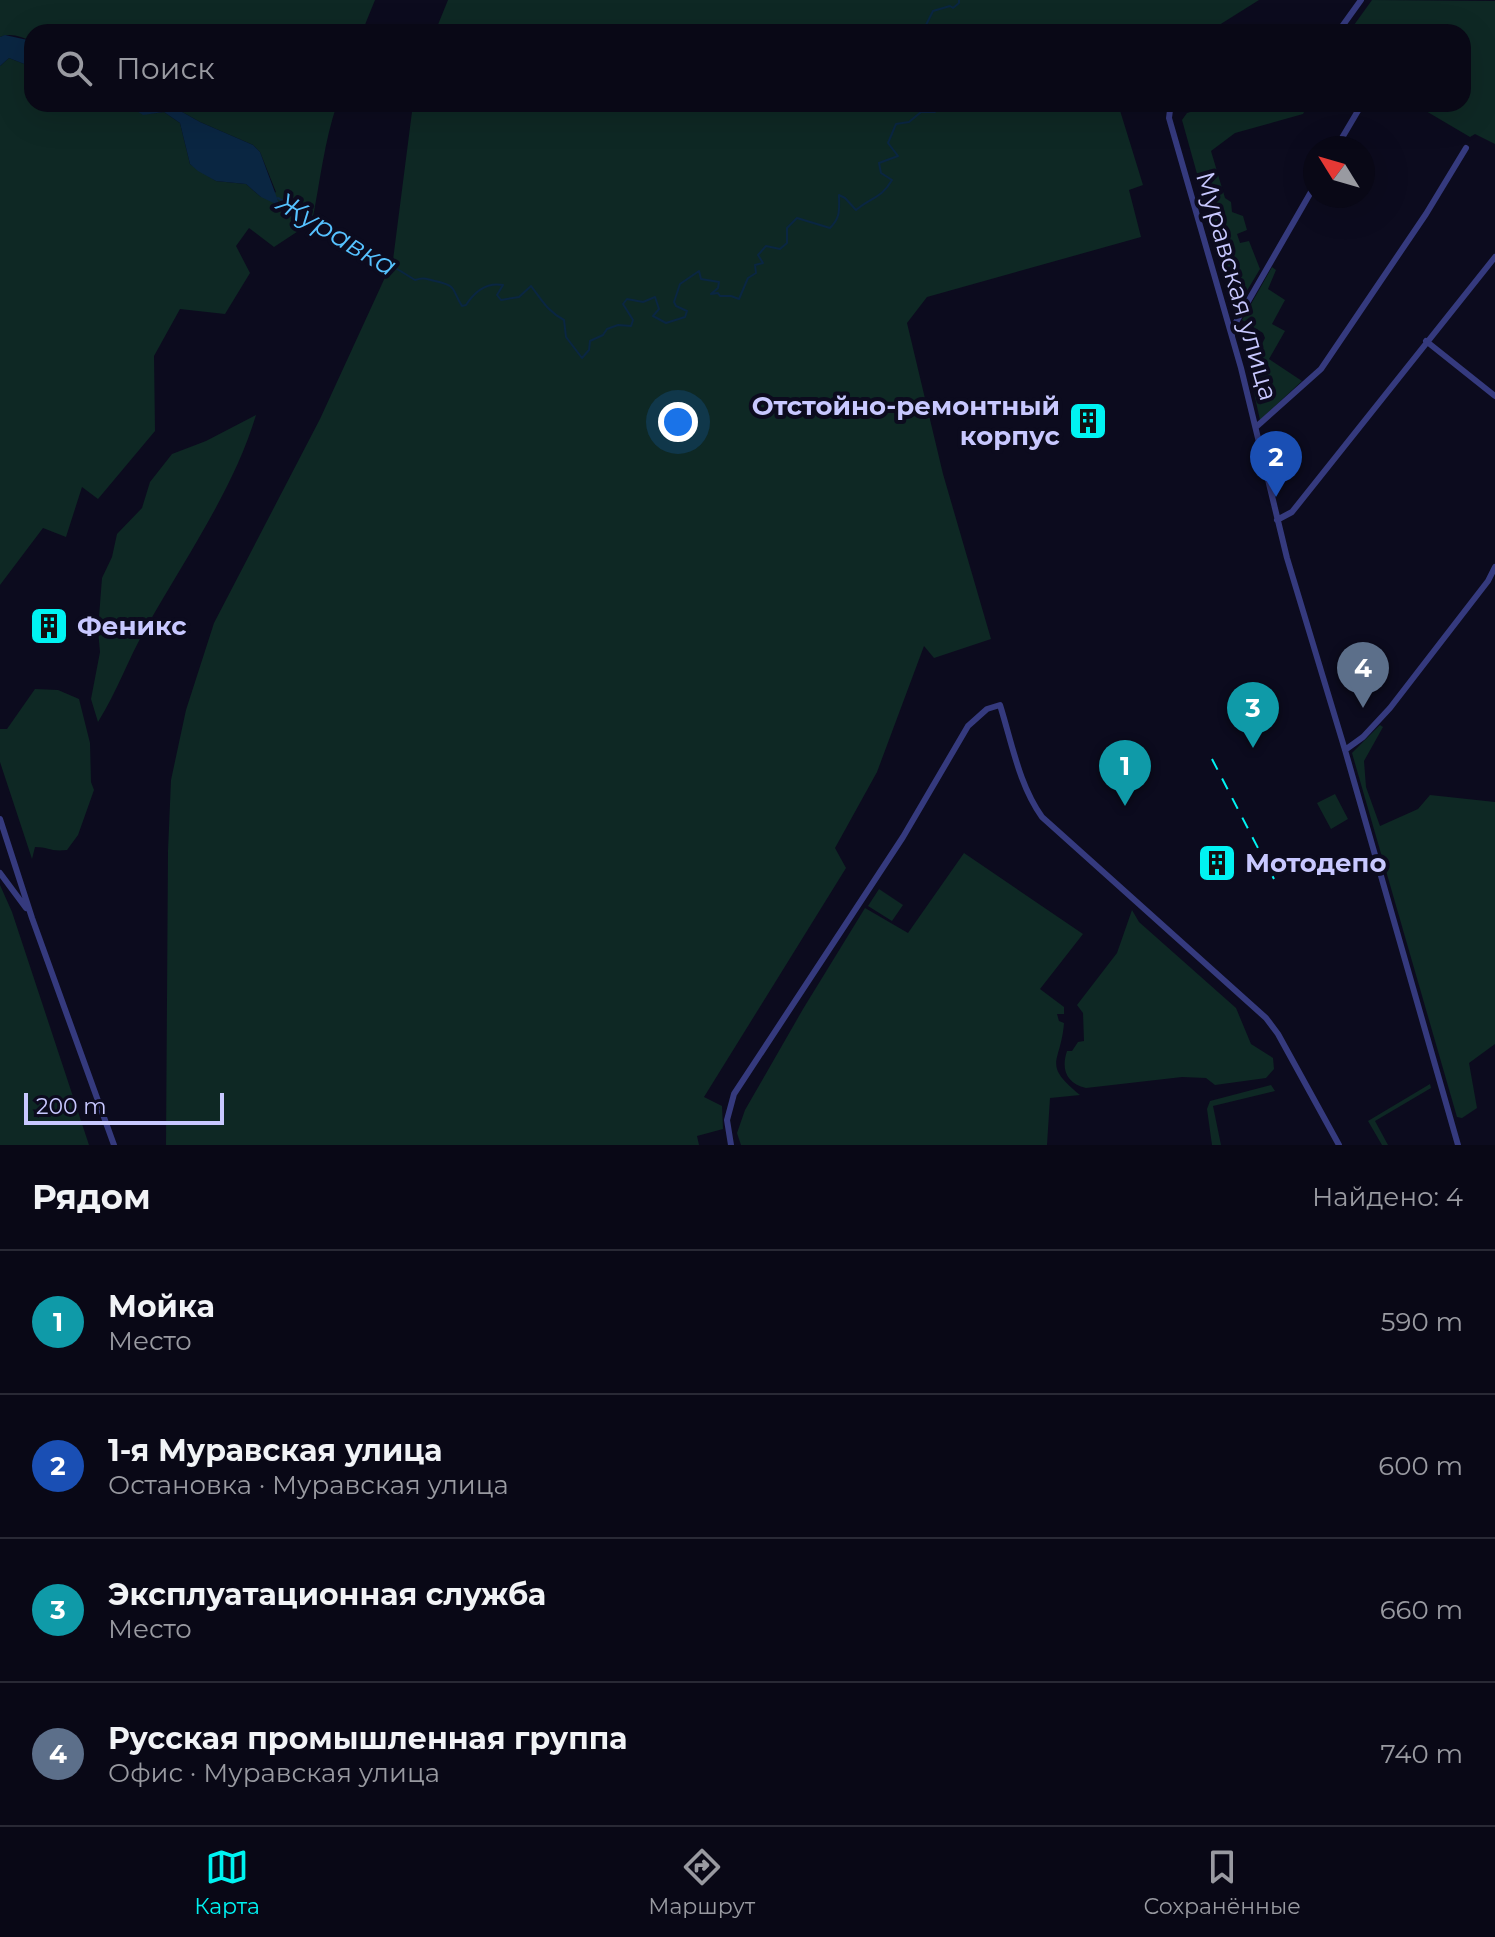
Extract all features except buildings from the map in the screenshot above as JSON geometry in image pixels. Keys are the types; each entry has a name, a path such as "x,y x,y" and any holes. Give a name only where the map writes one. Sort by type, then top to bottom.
{"street":[{"path":"1344,24 1361,0"},
{"name":"Муравская улица","path":"1170,112 1256,427 1277,520 1458,1145"},
{"path":"1343,136 1357,112"},
{"path":"1256,427 1321,369 1426,214 1466,148"},
{"path":"1232,337 1235,324 1303,206"},
{"path":"1277,520 1292,512 1495,257"},
{"path":"1426,341 1495,396"},
{"path":"1345,750 1363,737 1390,708 1488,581 1495,567"},
{"path":"731,1145 727,1120 734,1094 903,837 968,726 987,709 1000,705 1023,782 1042,817 1266,1018 1278,1034 1339,1145"},
{"path":"0,819 32,918 114,1145"},
{"path":"0,872 11,871 14,861"},
{"path":"0,872 32,918"}],"green space":[{"path":"0,0 375,0 365,24 24,24 24,38 12,35 0,37"},
{"path":"448,0 1259,0 1221,24 438,24"},
{"path":"1372,0 1495,1 1495,144 1475,134 1470,137 1428,112 1471,112 1471,24 1355,24"},
{"path":"9,58 24,64 24,112 164,112 180,123 190,164 216,181 246,184 261,197 276,192 260,152 253,145 182,112 335,112 312,222 274,247 249,228 236,246 250,273 225,314 180,309 154,356 155,431 98,499 82,487 66,537 43,528 0,585 0,66"},
{"path":"412,112 1120,112 1143,185 1129,190 1141,237 927,297 907,323 943,474 991,639 934,658 924,646 877,772 835,848 846,868 704,1097 722,1106 723,1129 697,1136 699,1145 166,1145 171,780 186,710 214,623 320,419 393,260"},
{"path":"1304,112 1235,133 1211,151 1225,198 1231,202 1232,212 1243,216 1247,230 1237,234 1240,243 1249,241 1260,269 1239,304 1232,299 1182,120 1187,113"},
{"path":"1272,267 1276,270 1268,289 1285,300 1272,324 1285,331 1269,359 1302,381 1260,420 1249,370 1265,338 1263,333 1242,320"},
{"path":"256,415 247,443 222,497 140,640 98,722 91,699 100,652 98,630 102,578 112,557 117,534 142,508 150,482 172,454 206,441"},
{"path":"35,689 58,690 79,699 90,743 94,790 78,835 67,850 35,847 32,859 0,762 0,729 7,729"},
{"path":"1380,725 1383,727 1364,761 1366,787 1380,826 1418,809 1430,795 1495,802 1495,1044 1469,1063 1477,1108 1462,1118 1457,1117 1352,753"},
{"path":"1335,794 1348,819 1331,829 1317,803"},
{"path":"964,853 1083,934 1040,989 1064,1007 1064,1014 1057,1014 1059,1021 1064,1023 1057,1069 1080,1095 1050,1098 1047,1145 741,1145 737,1133 745,1110 865,908 908,933"},
{"path":"0,885 12,912 89,1145 0,1145"},
{"path":"879,889 903,905 892,921 868,906"},
{"path":"1132,910 1139,922 1236,1008 1251,1044 1273,1058 1274,1069 1266,1078 1215,1085 1206,1078 1182,1077 1086,1088 1070,1079 1065,1069 1067,1051 1072,1051 1078,1042 1084,1041 1083,1013 1077,1005 1117,953"},
{"path":"1430,1084 1431,1088 1375,1121 1388,1145 1382,1145 1368,1121"},
{"path":"1271,1085 1275,1091 1213,1106 1221,1145 1212,1145 1207,1109 1210,1101"}],"water":[{"path":"5,35 24,39 24,64 9,58 0,66 0,37"},
{"path":"164,112 182,112 253,145 260,152 280,206 261,197 246,184 216,181 198,171 190,164 180,123"}],"waterway":[{"name":"Журавка","path":"926,24 933,11 950,6 953,8 959,0"},
{"name":"Журавка","path":"278,198 415,280 425,279 447,285 453,289 462,306 487,286 503,285 497,295 501,300 519,297 531,286 549,309 564,320 566,337 582,358 589,350 590,341 603,335 607,329 618,325 631,326 633,320 623,304 627,299 643,302 655,297 659,309 653,316 666,323 685,317 687,311 674,302 680,284 699,271 701,279 719,282 718,288 711,294 739,299 748,278 756,273 755,265 763,263 758,255 766,246 780,249 787,243 787,228 797,218 830,228 838,217 839,195 856,210 884,191 892,180 881,173 879,163 898,156 888,143 896,124 909,122 921,112"},
{"name":"Журавка","path":"921,112 935,112"}],"railway":[{"path":"1212,759 1274,879"}],"place":[{"name":"Отстойно-ремонтный корпус","path":"1088,421"},
{"name":"1-я Муравская улица","path":"1276,497"},
{"name":"Феникс","path":"49,626"},
{"name":"Русская промышленная группа","path":"1363,708"},
{"name":"Эксплуатационная служба","path":"1253,748"},
{"name":"Мойка","path":"1125,806"},
{"name":"Мотодепо","path":"1217,863"}]}
